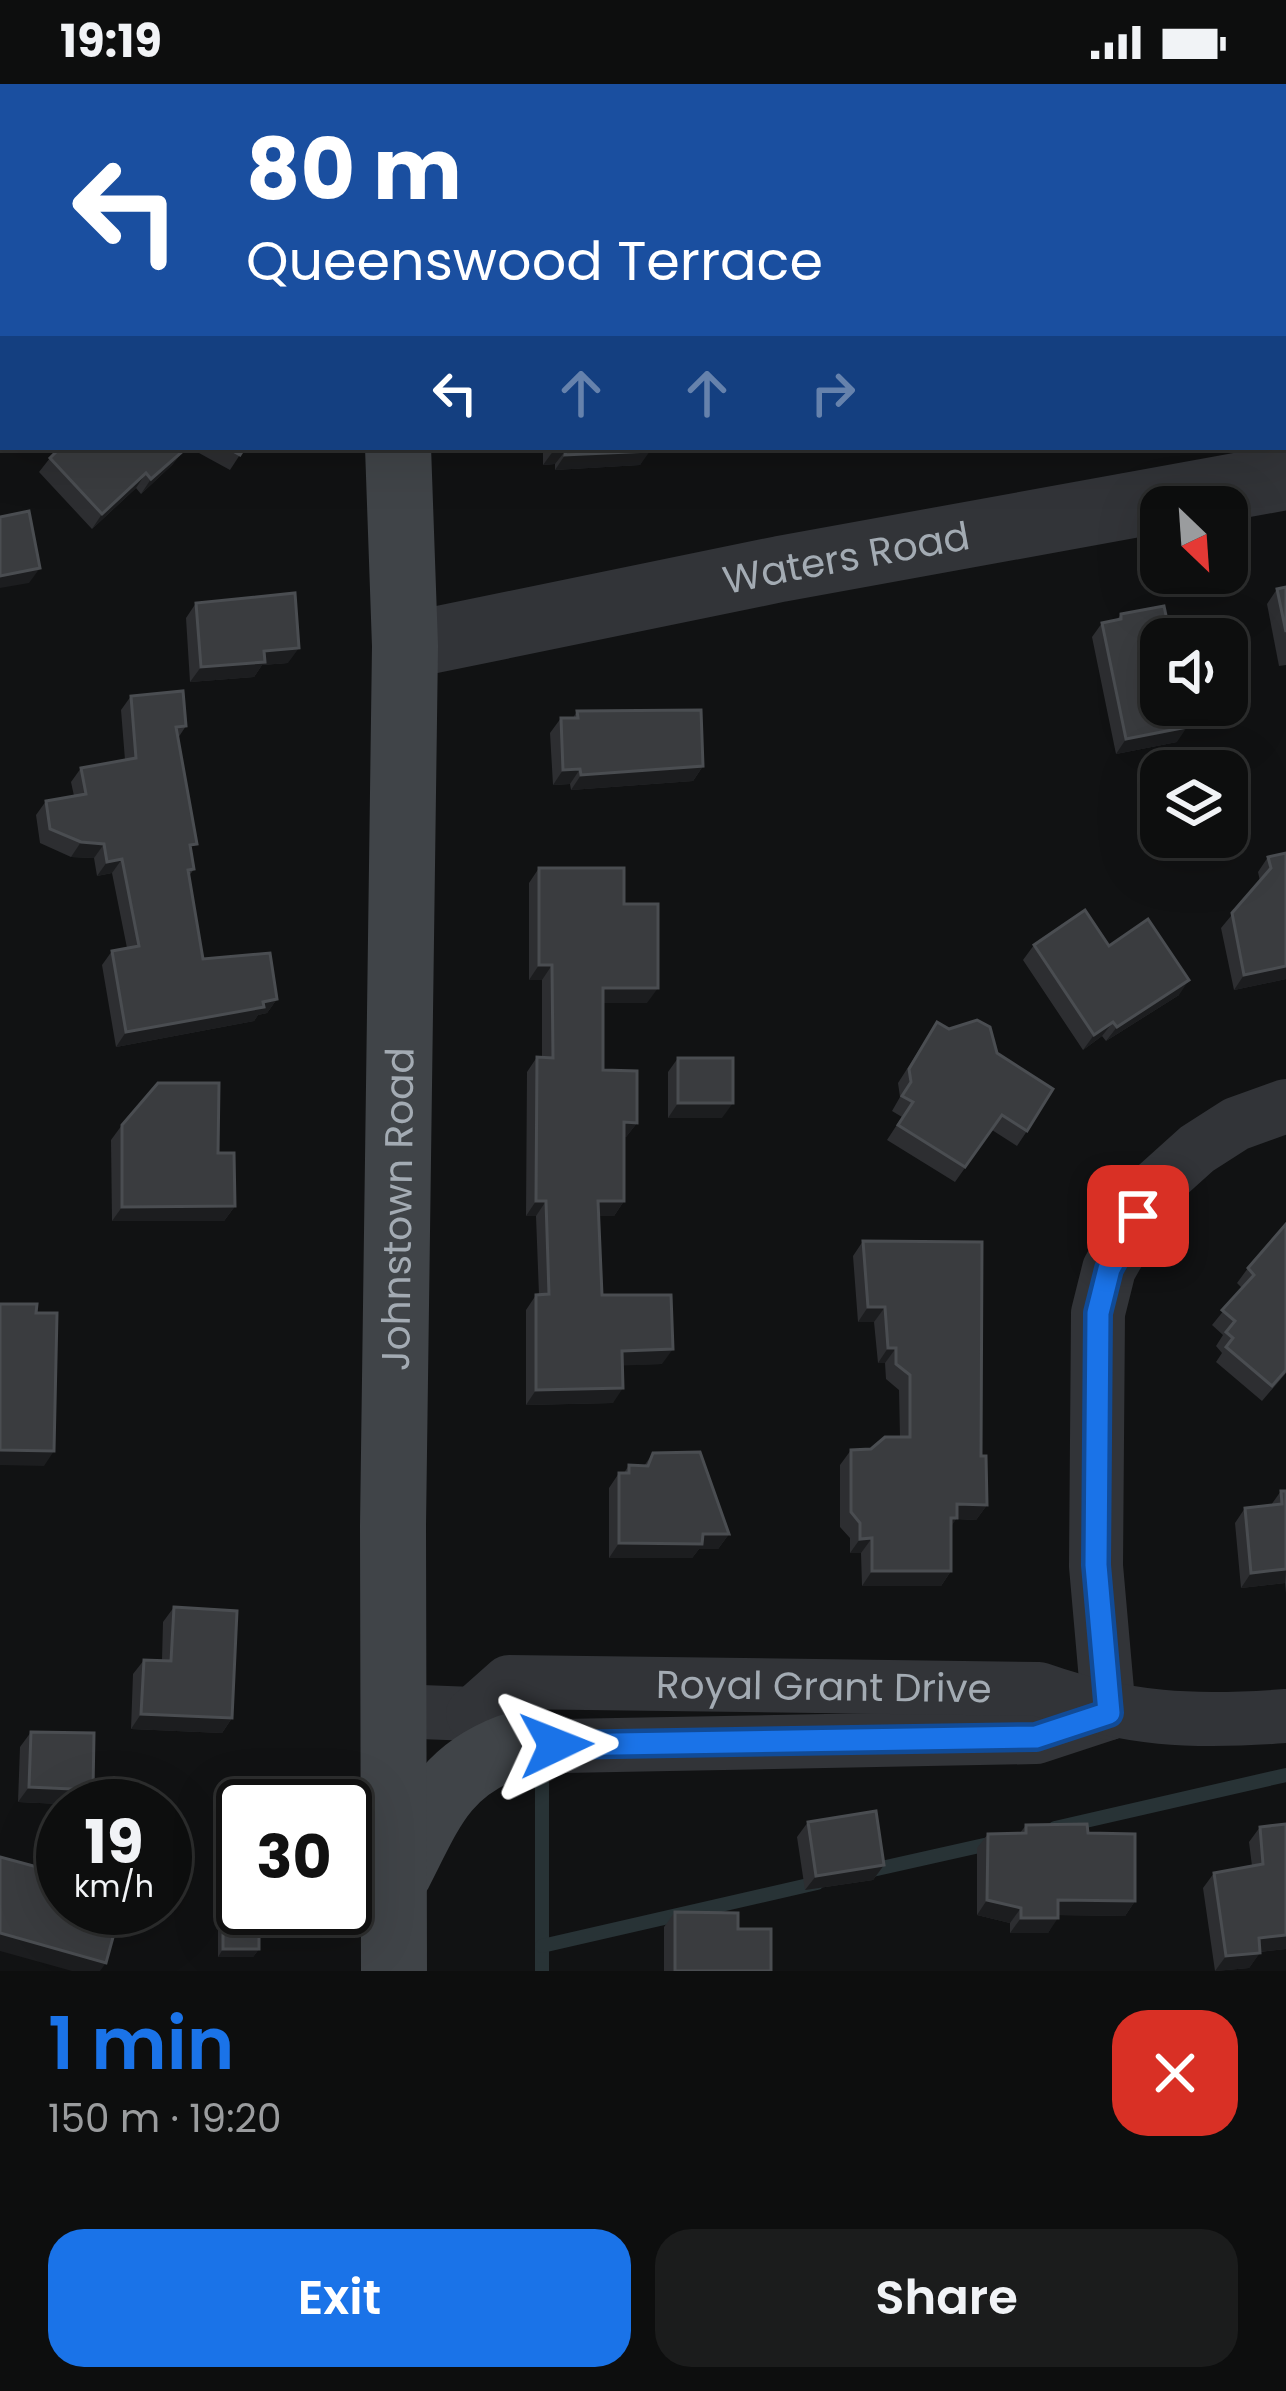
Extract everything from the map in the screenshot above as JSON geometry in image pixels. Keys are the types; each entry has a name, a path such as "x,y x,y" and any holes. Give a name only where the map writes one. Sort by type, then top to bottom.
{"main road":[{"name":"Johnstown Road","path":"394,1971 406,646 398,450"},
{"path":"394,1882 436,1800 474,1761 491,1730"}],"street":[{"name":"Waters Road","path":"406,646 780,569 1286,477"},
{"path":"1109,1713 1096,1565 1098,1313 1109,1269 1157,1185 1196,1149 1236,1124 1286,1106"},
{"name":"Royal Grant Drive","path":"395,1712 491,1730 1036,1737 1109,1713 1213,1721 1286,1716"}],"building":[{"path":"58,450 183,451 151,479 146,473 102,514 50,458"},
{"path":"566,450 650,450 650,451 565,455"},
{"path":"29,511 40,568 0,576 0,517"},
{"path":"1286,587 1286,632 1277,589"},
{"path":"295,593 299,648 264,651 265,662 201,667 196,603"},
{"path":"1164,606 1167,618 1140,618 1140,726 1187,727 1126,739 1102,623 1121,619 1121,614"},
{"path":"183,691 186,726 176,727 197,844 190,845 194,869 188,870 203,959 270,953 277,999 263,1002 264,1007 126,1032 112,951 139,946 122,859 107,862 104,844 81,842 50,829 46,801 86,794 81,768 136,758 131,696"},
{"path":"701,710 703,766 581,775 580,769 563,770 561,718 578,718 577,711"},
{"path":"1286,853 1286,966 1244,975 1232,913 1271,868 1268,857"},
{"path":"539,868 624,868 624,904 658,904 658,988 603,988 603,1070 637,1071 637,1123 624,1122 624,1201 598,1201 602,1295 671,1295 673,1349 622,1351 623,1388 536,1390 536,1295 549,1294 546,1201 536,1201 537,1057 553,1058 552,965 539,965"},
{"path":"1085,910 1109,946 1148,919 1189,980 1117,1027 1113,1022 1094,1035 1034,945"},
{"path":"977,1020 990,1027 997,1053 1053,1089 1027,1131 1002,1115 965,1167 898,1125 913,1102 902,1096 911,1082 909,1069 937,1022 949,1029"},
{"path":"678,1058 733,1058 733,1103 678,1103"},
{"path":"158,1083 219,1083 218,1153 234,1153 235,1206 122,1207 122,1125"},
{"path":"1286,1224 1286,1370 1272,1386 1226,1347 1233,1338 1226,1332 1235,1321 1222,1310 1254,1275 1248,1268"},
{"path":"863,1241 982,1242 981,1456 986,1456 987,1505 957,1504 957,1518 951,1518 951,1571 872,1571 872,1538 860,1539 860,1523 851,1512 851,1450 871,1449 885,1437 910,1437 910,1375 896,1364 896,1348 888,1348 885,1307 868,1307"},
{"path":"0,1304 37,1304 36,1313 57,1313 54,1451 0,1450"},
{"path":"700,1452 729,1534 703,1534 702,1544 619,1543 619,1473 629,1473 629,1465 648,1466 653,1453"},
{"path":"1281,1491 1286,1491 1286,1569 1251,1573 1245,1508 1282,1504"},
{"path":"174,1607 237,1611 232,1718 141,1714 144,1660 171,1661"},
{"path":"31,1732 94,1733 93,1779 36,1779 36,1787 29,1787"},
{"path":"876,1811 884,1865 816,1876 808,1822"},
{"path":"1087,1824 1088,1833 1135,1834 1135,1901 1058,1900 1058,1918 1021,1918 1021,1908 987,1900 988,1834 1026,1833 1026,1825"},
{"path":"1286,1824 1286,1935 1259,1938 1260,1953 1226,1956 1214,1873 1263,1864 1260,1827"},
{"path":"0,1857 36,1867 36,1935 114,1935 106,1963 0,1933"},
{"path":"675,1912 738,1913 738,1929 771,1929 771,1971 675,1971"},
{"path":"223,1935 259,1935 259,1949 223,1949"}],"waterway":[{"path":"1055,1828 1286,1775"},
{"path":"542,1783 542,1971"},
{"path":"868,1871 993,1843"},
{"path":"542,1946 817,1883"}],"route":[{"path":"556,1745 1036,1737 1109,1713 1096,1565 1098,1313 1109,1269 1138,1216"}]}
